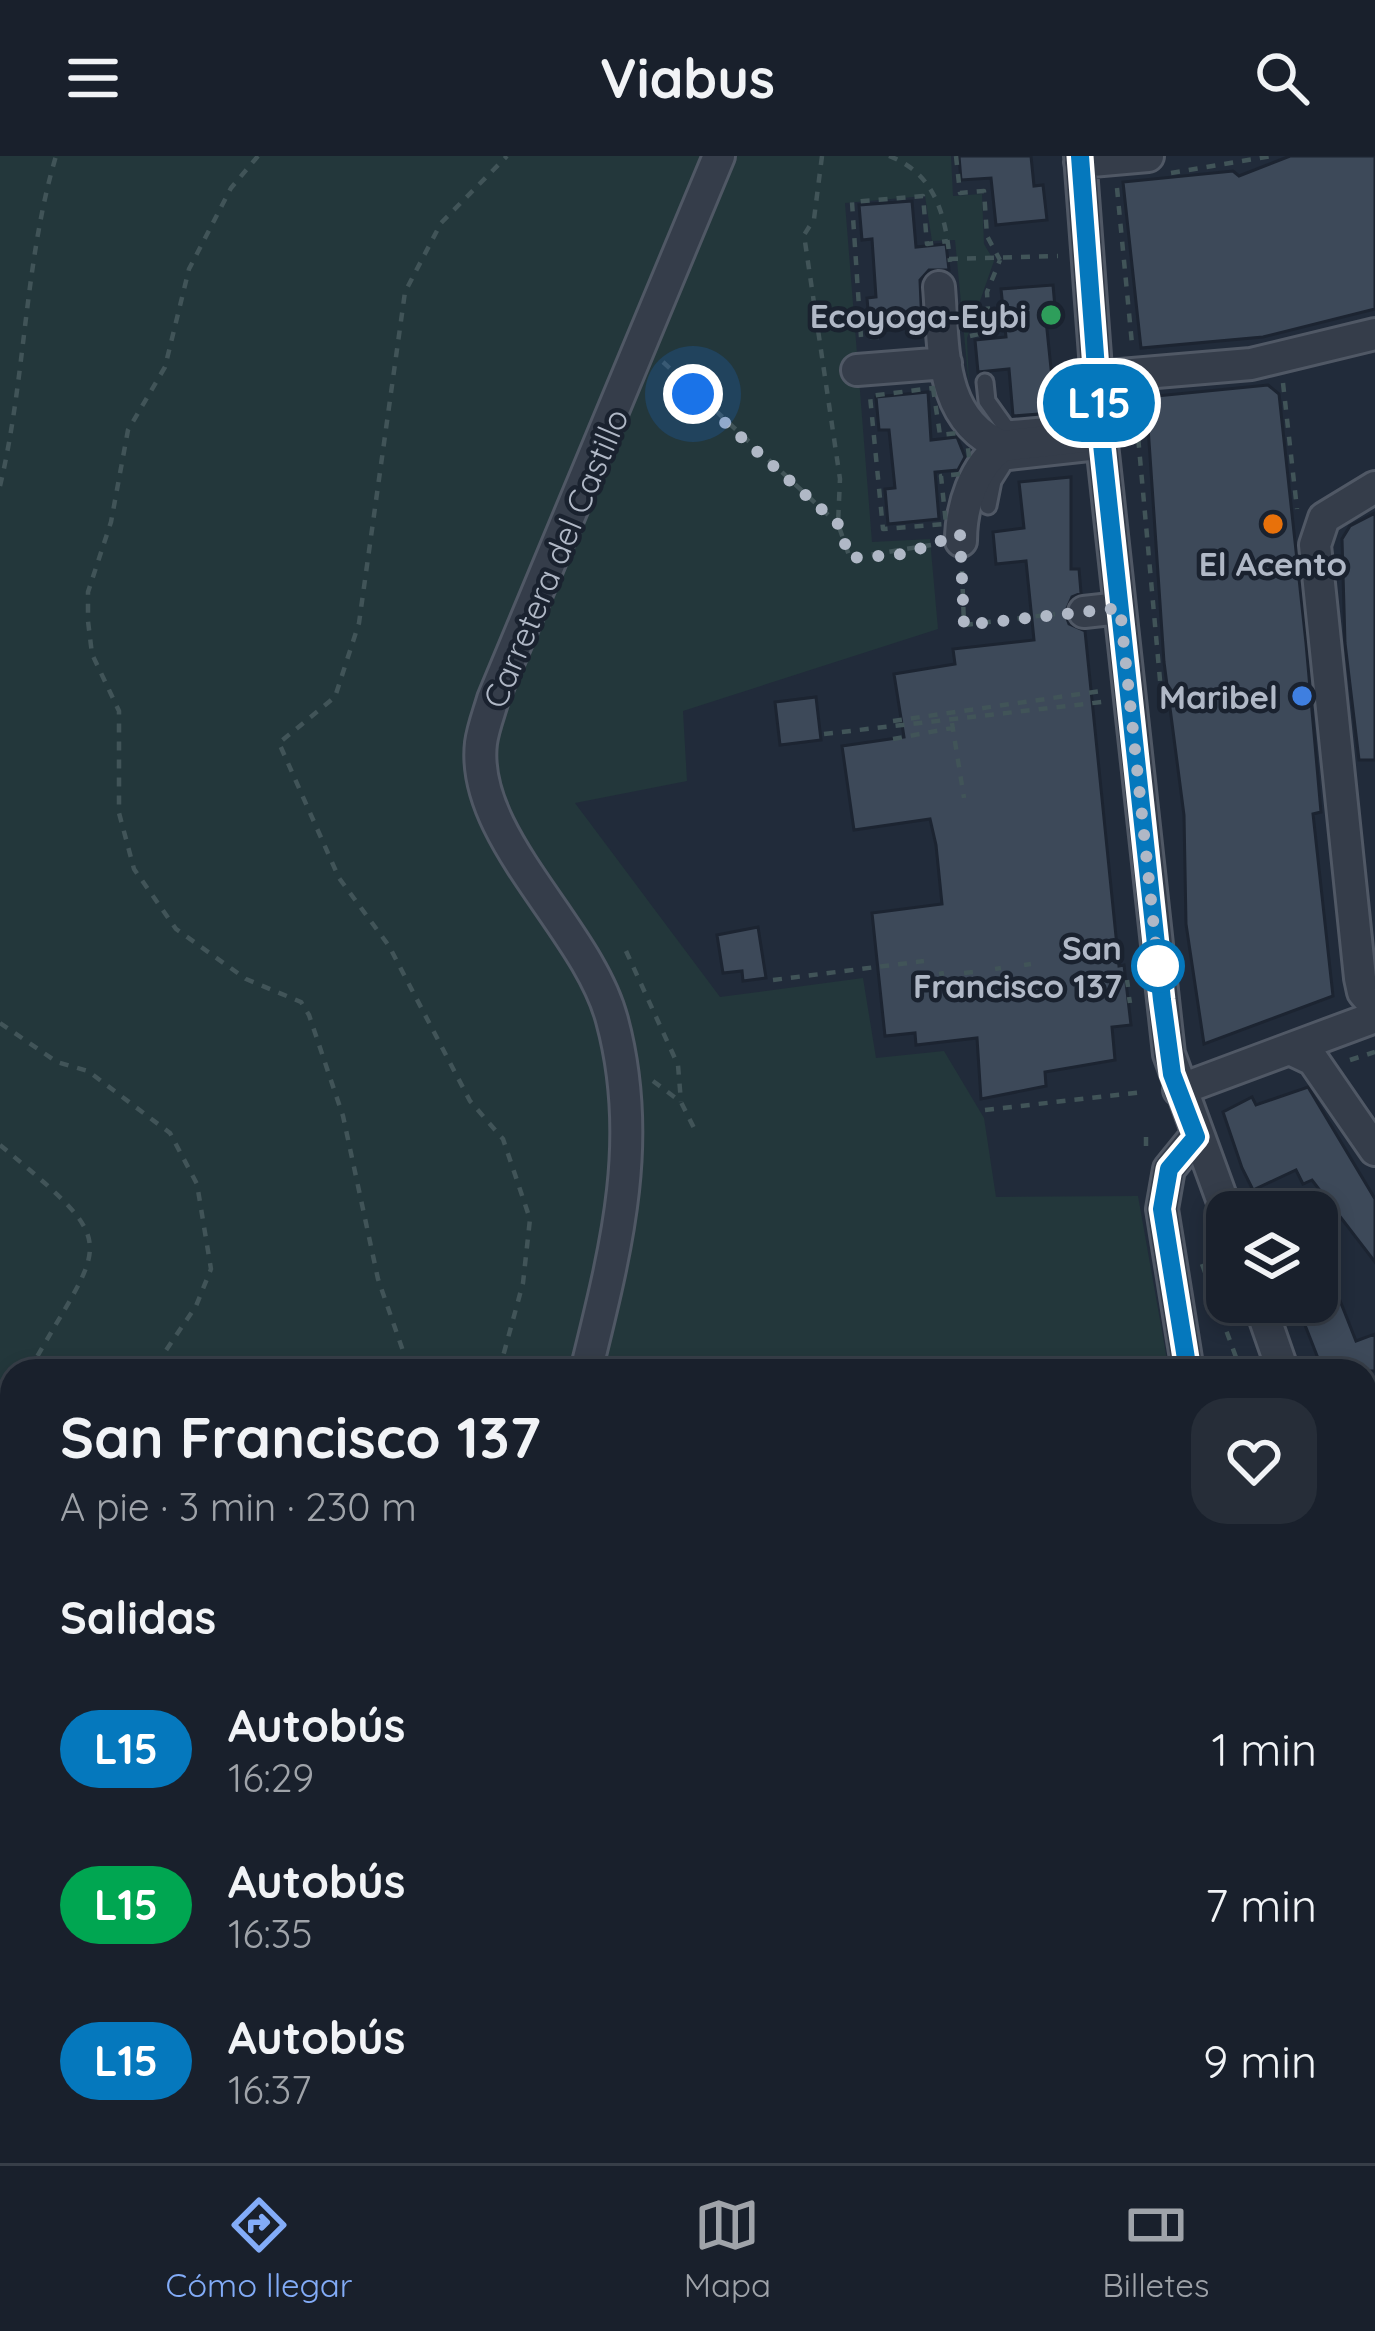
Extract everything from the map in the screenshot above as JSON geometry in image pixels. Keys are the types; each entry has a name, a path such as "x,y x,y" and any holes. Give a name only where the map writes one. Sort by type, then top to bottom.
{"street":[{"name":"Carretera del Castillo","path":"589,1359 623,1223 626,1122 612,1018 592,972 501,828 484,789 481,745 493,699 642,351 719,156"},
{"path":"1152,165 1080,159 1120,608 1116,695 1167,1040 1179,1090 1218,1191"},
{"path":"944,273 949,389 969,424 1002,446 1102,436"},
{"path":"1097,376 1251,364 1375,334"},
{"path":"864,383 946,363"},
{"path":"961,537 976,475 1002,446"},
{"path":"1372,489 1324,518 1316,545 1360,978 1375,1006"},
{"path":"1084,612 1120,608"},
{"path":"1179,1090 1375,1017"},
{"path":"1292,1050 1313,1060 1375,1150"},
{"path":"1186,1359 1162,1209 1169,1169 1196,1137"},
{"path":"1266,1323 1279,1359"}],"lane":[{"path":"985,382 987,401 1007,429 1102,436"},
{"path":"988,506 993,481 1005,462 1102,436"}],"path":[{"path":"0,487 20,389 45,194 56,156"},
{"path":"258,156 231,188 189,269 165,367 128,430 111,523 88,592 92,654 119,711 119,813 134,869 176,929 246,980 301,1002 309,1015 343,1117 378,1279 406,1359"},
{"path":"502,1359 524,1283 530,1219 503,1139 470,1101 389,946 339,878 279,743 335,697 358,622 405,292 441,223 506,156"},
{"path":"822,156 814,220 804,235 840,479 838,524 850,558 905,554 961,537 964,625 1084,612"},
{"path":"861,337 852,202 923,196 927,244 948,240 946,217 931,189 916,171 889,156"},
{"path":"956,156 960,193 984,190 986,236 1000,260"},
{"path":"1152,165 1272,156"},
{"path":"1116,179 1132,354"},
{"path":"944,273 1000,260 1087,252"},
{"path":"989,332 987,292 1000,260"},
{"path":"642,351 682,374 693,394 838,524"},
{"path":"1282,380 1298,518"},
{"path":"864,383 933,388 940,435 966,432 971,473 941,476 946,524 884,530 864,383"},
{"path":"824,734 1116,695"},
{"path":"893,739 1116,695"},
{"path":"891,724 952,725"},
{"path":"952,725 964,798"},
{"path":"626,951 678,1064 681,1102 694,1128"},
{"path":"773,980 924,961"},
{"path":"964,973 974,972"},
{"path":"0,1023 57,1062 88,1071 158,1122 170,1133 197,1184 211,1269 196,1306 160,1359"},
{"path":"1338,1064 1375,1052"},
{"path":"620,1069 649,1077 681,1102"},
{"path":"986,1110 1143,1092"},
{"path":"1,1147 59,1193 89,1226 93,1259 36,1359"},
{"path":"1198,1255 1237,1359"}],"green space":[{"path":"0,156 951,156 953,196 982,194 984,244 994,261 967,338 969,386 955,240 932,241 925,196 845,203 872,542 930,539 938,629 683,711 687,781 575,803 720,997 863,978 876,1058 944,1051 984,1118 996,1197 1138,1196 1167,1359 0,1359"}],"building":[{"path":"959,156 1031,156 1034,186 1043,185 1047,220 996,225 991,178 961,180"},
{"path":"1290,156 1375,156 1375,309 1263,337 1141,348 1123,182 1233,171 1239,176"},
{"path":"912,201 916,247 946,244 949,270 929,270 920,280 922,327 870,332 867,298 876,297 872,239 862,240 859,205"},
{"path":"1053,285 1056,319 1046,320 1052,378 1061,377 1065,412 1013,416 1009,369 978,372 975,340 1006,337 1001,289"},
{"path":"1268,385 1279,394 1306,643 1321,812 1313,814 1333,996 1204,1044 1186,924 1184,815 1164,662 1146,397"},
{"path":"928,392 931,440 957,437 965,457 958,470 935,472 939,519 888,524 885,489 895,488 889,430 879,430 876,397"},
{"path":"1071,477 1071,569 1079,569 1081,593 1072,597 1065,613 1069,624 1085,631 1119,966 1124,965 1131,1025 1112,1027 1115,1060 1045,1072 1046,1086 981,1099 977,1038 916,1045 915,1033 885,1036 872,913 942,904 936,845 930,819 854,830 842,746 904,737 894,674 955,664 953,649 1034,640 1026,561 996,564 993,532 1024,528 1019,482"},
{"path":"1375,513 1375,760 1359,760 1345,643 1342,539 1350,526"},
{"path":"816,697 821,740 780,745 775,702"},
{"path":"758,927 766,978 743,981 742,971 723,973 717,935"},
{"path":"1308,1087 1375,1199 1375,1262 1338,1214 1338,1191 1320,1191 1312,1180 1303,1184 1296,1170 1253,1190 1223,1112 1252,1097 1256,1105"},
{"path":"1338,1296 1356,1341 1375,1334 1375,1359 1318,1359 1304,1323 1338,1323"}],"bus line":[{"name":"L15","path":"1080,156 1101,435 1162,1000 1172,1074 1196,1137 1169,1169 1162,1209 1186,1359"}],"place":[{"name":"Ecoyoga-Eybi","path":"1051,315"},
{"name":"El Acento","path":"1273,524"},
{"name":"Maribel","path":"1302,696"},
{"name":"San Francisco 137","path":"1158,966"}],"route":[{"path":"693,394 838,524 850,558 905,554 960,534 964,625 1120,608 1158,966"}]}
